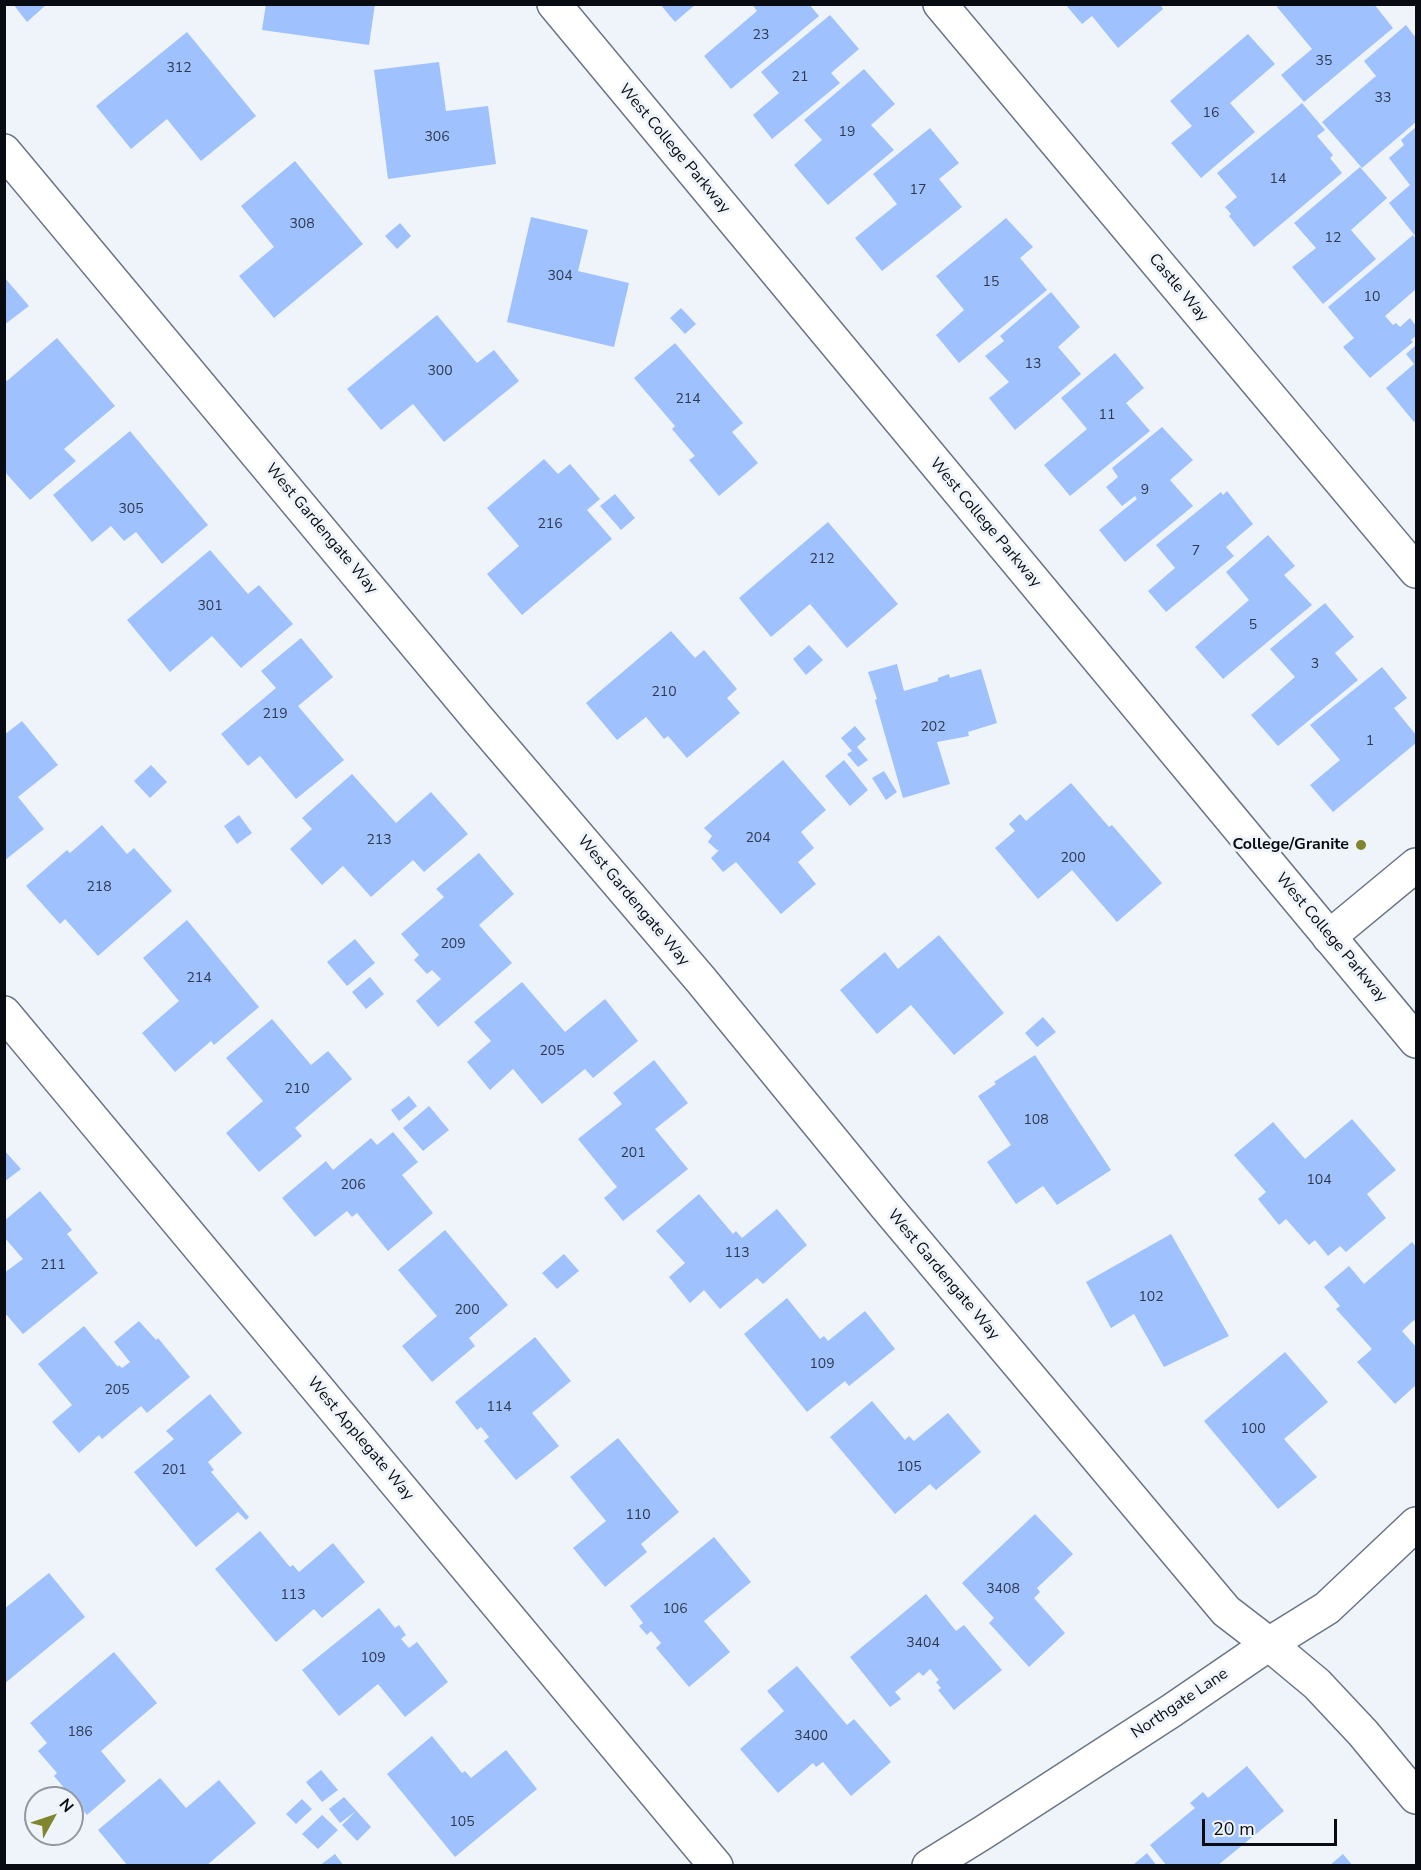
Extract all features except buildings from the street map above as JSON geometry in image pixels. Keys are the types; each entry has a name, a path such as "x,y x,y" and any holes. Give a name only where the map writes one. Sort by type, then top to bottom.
{"street":[{"name":"West College Parkway","path":"554,4 1416,1041"},
{"name":"Castle Way","path":"940,4 1416,571"},
{"name":"West Gardengate Way","path":"4,151 478,719 701,980 886,1206 1226,1611 1317,1684 1363,1733 1416,1797"},
{"path":"1329,937 1416,865"},
{"name":"West Applegate Way","path":"4,1013 716,1866"},
{"name":"Northgate Lane","path":"929,1866 1327,1608 1416,1524"}],"place":[{"name":"College/Granite","path":"1361,845"}]}
